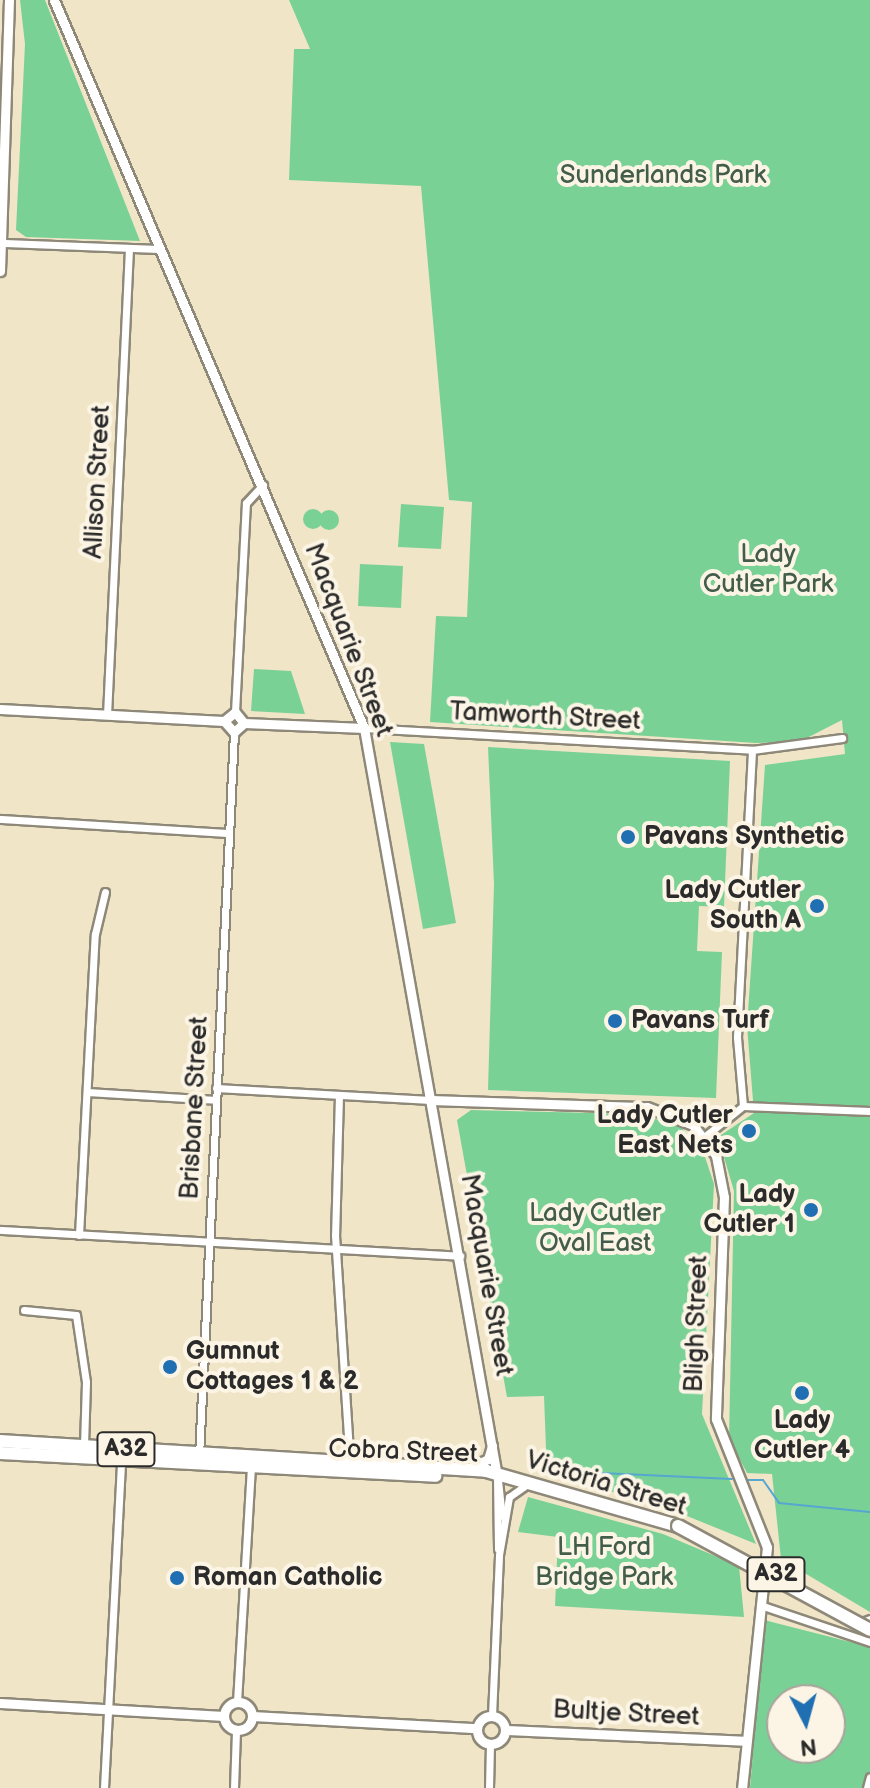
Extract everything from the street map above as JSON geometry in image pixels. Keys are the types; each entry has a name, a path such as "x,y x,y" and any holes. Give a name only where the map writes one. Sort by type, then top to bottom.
{"highway":[{"name":"Cobra Street","path":"0,1441 227,1466 251,1462"},
{"name":"Cobra Street","path":"0,1453 83,1451"},
{"name":"Cobra Street","path":"121,1454 198,1453 251,1462 456,1469 497,1476"},
{"name":"Cobra Street","path":"350,1466 497,1476"},
{"name":"Victoria Street","path":"497,1476 542,1484 678,1526 870,1630"}],"street":[{"path":"0,271 9,0"},
{"name":"Macquarie Street","path":"54,0 364,728 493,1434 503,1538"},
{"path":"2,243 129,251 161,249"},
{"name":"Allison Street","path":"107,715 129,251"},
{"path":"224,721 234,732 244,723 235,712 246,503 263,485"},
{"path":"0,709 224,721 235,712"},
{"name":"Tamworth Street","path":"244,723 752,750 842,738"},
{"name":"Brisbane Street","path":"198,1453 234,732"},
{"path":"743,1106 737,1037 752,750"},
{"path":"0,819 228,833"},
{"path":"79,1235 95,934 105,892"},
{"path":"216,1088 431,1100"},
{"path":"87,1092 216,1100"},
{"path":"339,1095 335,1251 350,1466"},
{"name":"Bligh Street","path":"431,1100 647,1107 681,1117 704,1137 721,1169 724,1197 716,1419 766,1535 742,1788"},
{"path":"704,1137 743,1106 870,1111"},
{"path":"0,1230 460,1256"},
{"path":"24,1310 76,1315 86,1382 83,1451"},
{"path":"456,1469 488,1459 493,1434"},
{"path":"198,1453 227,1466"},
{"path":"104,1788 121,1454"},
{"path":"224,1716 237,1702 251,1462"},
{"name":"Macquarie Street","path":"492,1716 499,1555 497,1476"},
{"name":"Macquarie Street","path":"499,1555 511,1492 542,1484"},
{"path":"760,1605 839,1629 870,1642"},
{"path":"839,1629 870,1619"},
{"path":"237,1702 252,1716 477,1728 492,1716 506,1730 490,1744"},
{"path":"0,1703 224,1716 236,1730 234,1788"},
{"path":"236,1730 252,1716"},
{"path":"477,1728 490,1744 489,1788"},
{"name":"Bultje Street","path":"506,1730 745,1741"},
{"path":"867,1788 870,1777"}],"green space":[{"path":"20,0 45,0 140,241 26,237 16,230 25,44"},
{"path":"289,0 870,0 870,1612 781,1559 772,1474 747,1473 729,1439 734,1191 718,1137 754,1113 747,1026 765,765 845,754 842,720 799,742 756,743 430,722 436,616 467,617 472,502 449,500 421,186 289,180 294,49 310,49"},
{"path":"401,504 444,507 441,549 398,547"},
{"path":"313,509 320,512 323,519 320,526 313,529 306,526 303,519 306,512"},
{"path":"329,510 336,513 339,520 336,527 329,530 322,527 319,520 322,513"},
{"path":"360,564 403,566 401,608 358,606"},
{"path":"254,669 291,671 305,714 251,711"},
{"path":"390,742 424,744 456,923 423,929"},
{"path":"488,747 730,761 724,907 699,906 697,951 722,952 716,1098 488,1090 494,884"},
{"name":"Lady Cutler Oval East","path":"471,1110 639,1114 680,1126 703,1151 714,1184 702,1414 756,1544 655,1503 547,1475 544,1396 507,1397 457,1120"},
{"name":"LH Ford Bridge Park","path":"528,1497 663,1534 739,1566 744,1617 555,1606 558,1537 518,1532"},
{"path":"764,1620 870,1647 870,1788 750,1788"}],"waterway":[{"path":"601,1473 732,1479"},
{"path":"747,1480 763,1480 779,1503 870,1512"}],"place":[{"name":"Pavans Synthetic","path":"628,837"},
{"name":"Lady Cutler South A","path":"817,906"},
{"name":"Pavans Turf","path":"615,1021"},
{"name":"Lady Cutler East Nets","path":"749,1131"},
{"name":"Lady Cutler 1","path":"811,1210"},
{"name":"Gumnut Cottages 1 & 2","path":"170,1367"},
{"name":"Lady Cutler 4","path":"802,1393"},
{"name":"Roman Catholic","path":"177,1578"}],"park label":[{"name":"Sunderlands Park","path":"663,176"},
{"name":"Lady Cutler Park","path":"768,570"}]}
